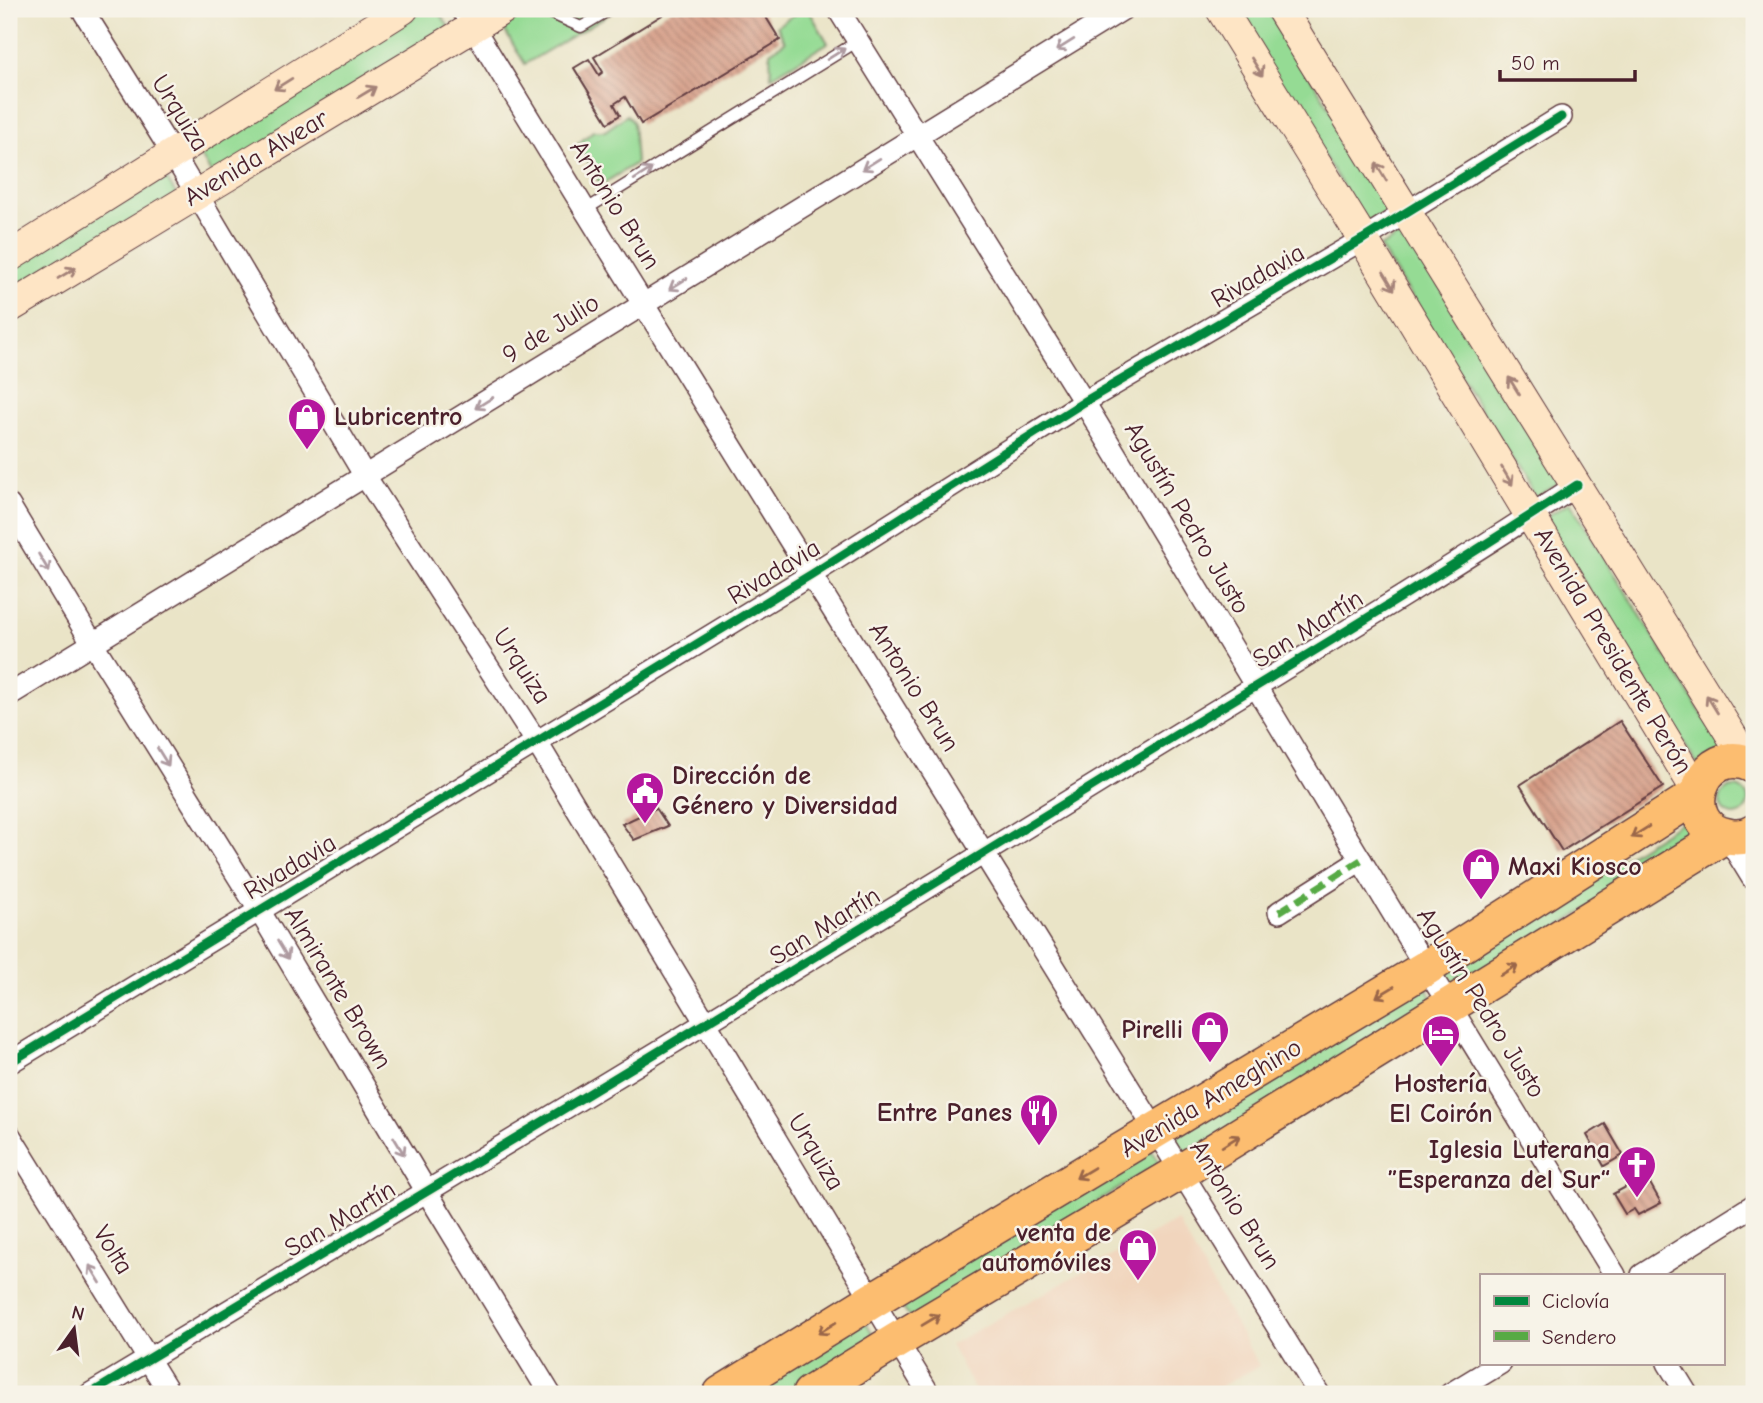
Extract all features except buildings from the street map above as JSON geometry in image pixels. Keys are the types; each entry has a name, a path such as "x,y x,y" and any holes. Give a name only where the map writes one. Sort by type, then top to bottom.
{"highway":[{"path":"1736,835 1713,831 1704,822 1699,812 1698,794 1704,777 1712,768 1734,761 1751,763"},
{"name":"Avenida Ameghino","path":"721,1394 1426,968 1698,794"},
{"name":"Avenida Ameghino","path":"810,1394 1736,835"}],"main road":[{"name":"Avenida Alvear","path":"9,257 403,9"},
{"name":"Avenida Alvear","path":"9,308 197,194 468,18 503,9"},
{"name":"Avenida Presidente Perón","path":"1221,9 1531,515 1698,794"},
{"path":"1281,9 1405,213 1751,763"}],"street":[{"name":"Urquiza","path":"82,9 173,153 365,476 536,741 929,1394"},
{"name":"Agustín Pedro Justo","path":"838,9 1084,402 1614,1274"},
{"name":"9 de Julio","path":"9,695 1123,9"},
{"name":"Antonio Brun","path":"468,18 1319,1394"},
{"name":"Rivadavia","path":"9,1063 812,574 1084,402 1363,239 1561,117"},
{"name":"San Martín","path":"90,1394 707,1023 1256,686 1577,485"},
{"name":"Almirante Brown","path":"9,505 259,910 550,1394"},
{"path":"1736,835 1754,876"},
{"path":"1279,912 1361,860"},
{"name":"Volta","path":"9,1134 170,1394"},
{"path":"1644,1274 1754,1205"},
{"path":"1450,1394 1499,1364"},
{"path":"1669,1364 1687,1394"}],"lane":[{"path":"541,9 581,27 611,9"},
{"path":"585,210 858,41"}],"shaded area":[{"name":"venta de automóviles","path":"1177,1220 1259,1366 1207,1394 977,1394 950,1345"}],"green space":[{"path":"426,9 437,9 451,30 213,176 197,150"},
{"path":"524,9 618,9 525,64 500,23"},
{"path":"803,9 808,9 828,43 771,77 770,52 785,42 777,26"},
{"path":"1232,9 1268,9 1393,209 1367,225"},
{"path":"627,115 633,122 636,163 601,185 578,144 593,131 605,131"},
{"path":"161,169 177,196 9,299 9,263"},
{"path":"1406,231 1562,482 1536,498 1380,247"},
{"path":"1570,502 1726,753 1700,769 1544,518"},
{"path":"1734,787 1744,791 1748,801 1744,811 1734,815 1724,811 1720,801 1724,791"},
{"path":"1691,816 1704,835 1455,992 1442,973"},
{"path":"1422,981 1434,1000 1185,1157 1173,1138"},
{"path":"1147,1144 1159,1163 911,1320 898,1301"},
{"path":"863,1318 875,1337 784,1394 742,1394"}],"marked path":[{"path":"1279,912 1361,860"}],"cycle path":[{"path":"9,1063 812,574 1084,402 1363,239 1561,117"},
{"path":"90,1394 849,936 1400,598 1577,485"}],"place":[{"name":"Lubricentro","path":"307,451"},
{"name":"Dirección de Género y Diversidad","path":"645,825"},
{"name":"Maxi Kiosco","path":"1481,901"},
{"name":"Pirelli","path":"1210,1064"},
{"name":"Hostería El Coirón","path":"1441,1068"},
{"name":"Entre Panes","path":"1039,1147"},
{"name":"Iglesia Luterana ”Esperanza del Sur“","path":"1637,1199"},
{"name":"venta de automóviles","path":"1138,1282"}]}
